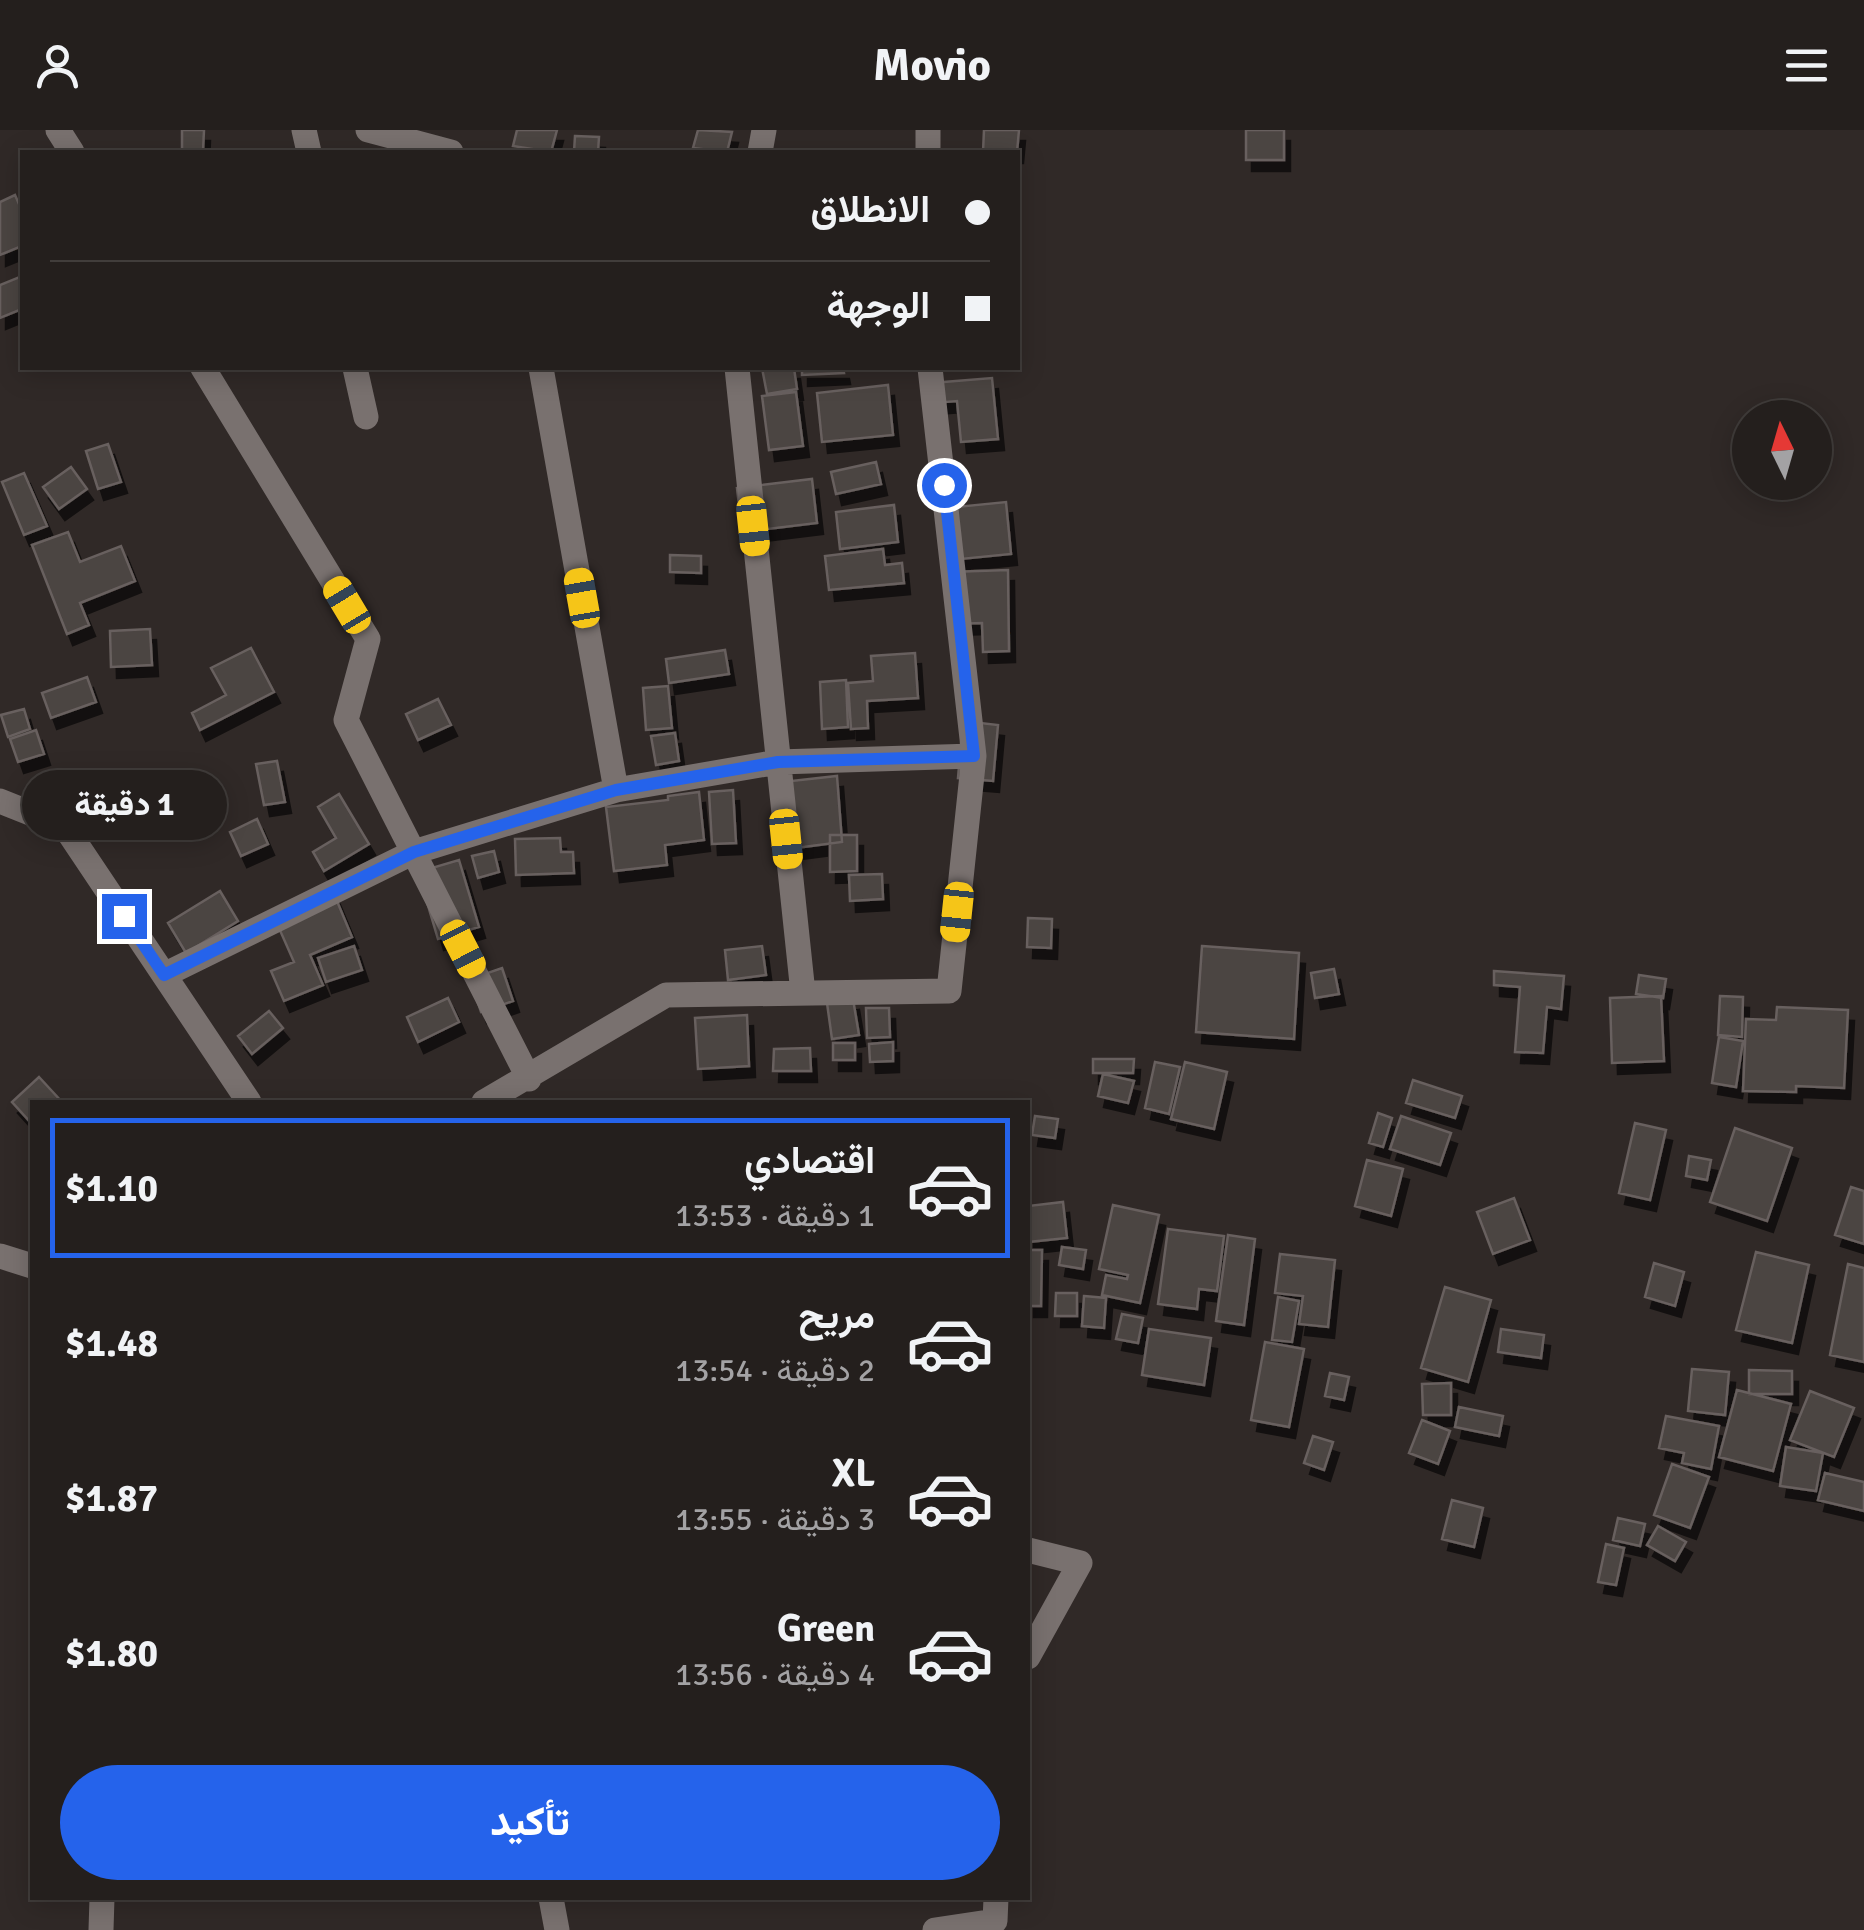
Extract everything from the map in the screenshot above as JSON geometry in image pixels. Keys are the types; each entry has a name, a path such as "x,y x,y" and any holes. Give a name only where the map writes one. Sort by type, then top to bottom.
{"street":[{"path":"368,130 443,150"},
{"path":"204,370 368,639 346,720 529,1079"},
{"path":"355,370 366,417"},
{"path":"541,370 616,790"},
{"path":"737,370 803,993"},
{"path":"488,1100 666,995 949,990 974,756 930,370"},
{"path":"164,975 414,852 616,790 778,762 974,756"},
{"path":"0,801 65,827 249,1100"},
{"path":"0,1256 30,1265"},
{"path":"1030,1550 1080,1563 1030,1653"},
{"path":"102,1900 102,1930"},
{"path":"551,1900 557,1930"},
{"path":"935,1930 995,1921 996,1900"}],"building":[{"path":"182,130 204,130 203,150 182,150"},
{"path":"517,130 557,130 552,150 513,146"},
{"path":"698,130 732,132 728,150 693,148"},
{"path":"984,130 1019,130 1017,150 983,150"},
{"path":"1246,130 1284,130 1284,160 1246,160"},
{"path":"575,136 599,137 598,150 574,150"},
{"path":"15,195 20,206 20,247 0,255 0,202"},
{"path":"20,277 20,310 0,318 0,285"},
{"path":"762,370 794,370 797,389 767,394"},
{"path":"802,370 844,373 802,375"},
{"path":"992,378 998,439 961,442 957,401 933,403 932,383"},
{"path":"888,385 893,435 822,442 817,393"},
{"path":"796,392 803,446 769,450 762,396"},
{"path":"108,444 121,482 98,489 86,451"},
{"path":"876,462 881,484 836,494 831,472"},
{"path":"71,467 87,489 59,509 43,487"},
{"path":"24,473 47,526 24,535 2,482"},
{"path":"812,479 817,523 742,532 737,488"},
{"path":"1006,502 1011,554 951,560 946,508"},
{"path":"894,505 898,542 840,549 836,512"},
{"path":"68,532 80,562 121,546 135,581 80,603 89,625 67,634 32,545"},
{"path":"883,549 885,565 902,563 904,583 829,590 825,556"},
{"path":"670,555 701,556 701,573 670,572"},
{"path":"1008,570 1009,651 983,652 982,623 950,624 949,572"},
{"path":"150,629 152,665 111,667 110,631"},
{"path":"251,648 274,692 200,730 192,713 226,695 211,668"},
{"path":"725,650 729,674 669,683 666,659"},
{"path":"915,653 918,698 867,701 868,728 851,729 848,683 873,681 871,656"},
{"path":"87,677 96,702 51,718 42,693"},
{"path":"846,680 848,727 822,729 820,682"},
{"path":"668,686 672,728 646,730 643,688"},
{"path":"438,699 451,725 418,740 406,714"},
{"path":"24,709 30,729 8,737 1,715"},
{"path":"963,721 998,725 993,781 958,778"},
{"path":"36,730 44,754 18,762 10,739"},
{"path":"675,733 679,761 656,765 651,736"},
{"path":"277,761 285,802 264,805 256,764"},
{"path":"61,774 70,794 47,804 39,783"},
{"path":"837,776 842,842 780,850 773,783"},
{"path":"733,790 736,843 712,844 709,792"},
{"path":"699,792 704,840 665,845 667,865 614,871 606,807"},
{"path":"339,794 369,844 324,871 313,852 336,838 318,807"},
{"path":"257,819 268,844 241,856 230,832"},
{"path":"830,835 857,835 857,871 830,872"},
{"path":"560,838 561,852 573,852 574,873 516,875 515,839"},
{"path":"494,851 499,872 478,878 472,856"},
{"path":"459,860 479,927 438,939 418,872"},
{"path":"882,874 883,899 850,901 849,875"},
{"path":"220,891 238,921 186,953 168,923"},
{"path":"334,894 352,937 310,955 323,985 284,1001 271,971 294,962 275,919"},
{"path":"1028,918 1052,919 1051,948 1027,947"},
{"path":"354,946 362,970 326,982 318,958"},
{"path":"762,946 766,975 728,980 725,950"},
{"path":"1202,946 1299,953 1294,1039 1196,1032"},
{"path":"502,968 513,1001 481,1012 470,979"},
{"path":"1334,969 1339,994 1315,998 1311,973"},
{"path":"1494,971 1564,976 1561,1009 1547,1007 1543,1053 1515,1052 1520,987 1494,985"},
{"path":"1639,975 1666,979 1663,998 1636,994"},
{"path":"1661,996 1664,1061 1612,1063 1610,998"},
{"path":"1720,996 1743,997 1742,1037 1718,1035"},
{"path":"448,998 459,1022 418,1042 407,1017"},
{"path":"853,999 859,1035 832,1039 827,1003"},
{"path":"1777,1007 1848,1010 1844,1088 1796,1086 1796,1092 1743,1091 1746,1019 1776,1020"},
{"path":"866,1008 889,1008 890,1037 867,1038"},
{"path":"269,1011 283,1028 252,1054 238,1036"},
{"path":"747,1015 749,1066 698,1069 695,1018"},
{"path":"1719,1037 1743,1041 1736,1087 1712,1083"},
{"path":"893,1042 893,1061 870,1062 869,1044"},
{"path":"833,1043 855,1043 855,1060 833,1060"},
{"path":"810,1048 811,1071 773,1071 774,1049"},
{"path":"1093,1059 1134,1059 1133,1073 1093,1073"},
{"path":"1155,1062 1180,1067 1169,1114 1145,1108"},
{"path":"1185,1062 1227,1072 1214,1129 1171,1119"},
{"path":"1103,1074 1134,1081 1128,1103 1098,1096"},
{"path":"39,1077 60,1100 30,1100 30,1122 12,1102"},
{"path":"1413,1080 1462,1096 1455,1118 1406,1103"},
{"path":"1378,1113 1392,1118 1383,1147 1369,1143"},
{"path":"1035,1116 1058,1119 1055,1138 1032,1135"},
{"path":"1401,1116 1451,1133 1440,1165 1390,1149"},
{"path":"1635,1123 1666,1130 1650,1200 1619,1193"},
{"path":"1735,1128 1792,1148 1767,1221 1710,1202"},
{"path":"1689,1156 1711,1160 1707,1180 1686,1176"},
{"path":"1367,1160 1403,1169 1391,1216 1355,1206"},
{"path":"1851,1187 1864,1191 1864,1244 1835,1235"},
{"path":"1514,1198 1530,1240 1493,1254 1477,1212"},
{"path":"1063,1202 1067,1238 1030,1242 1030,1206"},
{"path":"1113,1205 1159,1215 1140,1303 1102,1295 1106,1275 1127,1279 1128,1275 1099,1269"},
{"path":"1168,1229 1224,1236 1217,1291 1199,1289 1197,1309 1158,1304"},
{"path":"1228,1235 1255,1239 1244,1325 1216,1321"},
{"path":"1062,1247 1086,1250 1083,1269 1059,1265"},
{"path":"1030,1250 1042,1250 1041,1306 1030,1306"},
{"path":"1756,1252 1809,1265 1792,1343 1736,1330"},
{"path":"1280,1254 1335,1260 1328,1327 1299,1324 1303,1296 1275,1293"},
{"path":"1654,1263 1684,1272 1675,1306 1645,1297"},
{"path":"1848,1264 1864,1268 1864,1362 1830,1355"},
{"path":"1445,1287 1491,1300 1468,1382 1421,1368"},
{"path":"1056,1293 1077,1293 1077,1316 1055,1316"},
{"path":"1084,1296 1106,1298 1104,1328 1082,1326"},
{"path":"1278,1297 1299,1301 1292,1342 1272,1340"},
{"path":"1122,1314 1143,1318 1138,1343 1116,1339"},
{"path":"1149,1329 1211,1338 1204,1385 1142,1375"},
{"path":"1501,1329 1544,1335 1541,1358 1498,1352"},
{"path":"1265,1342 1304,1349 1289,1427 1251,1420"},
{"path":"1692,1369 1729,1372 1725,1415 1688,1411"},
{"path":"1749,1370 1792,1371 1792,1394 1749,1394"},
{"path":"1330,1373 1349,1377 1344,1400 1325,1396"},
{"path":"1451,1383 1451,1415 1423,1415 1422,1384"},
{"path":"1737,1390 1791,1404 1773,1471 1719,1457"},
{"path":"1810,1391 1854,1408 1834,1457 1790,1440"},
{"path":"1459,1407 1503,1416 1499,1436 1455,1427"},
{"path":"1666,1416 1719,1426 1711,1469 1682,1463 1684,1453 1659,1448"},
{"path":"1422,1420 1450,1431 1438,1464 1409,1453"},
{"path":"1313,1436 1333,1442 1324,1470 1304,1463"},
{"path":"1786,1447 1823,1453 1816,1491 1780,1486"},
{"path":"1672,1464 1709,1477 1690,1528 1654,1515"},
{"path":"1825,1473 1864,1482 1864,1511 1818,1500"},
{"path":"1452,1500 1483,1508 1474,1547 1442,1539"},
{"path":"1618,1518 1645,1524 1640,1546 1613,1540"},
{"path":"1658,1526 1686,1542 1675,1561 1647,1545"},
{"path":"1606,1544 1624,1548 1616,1585 1598,1582"}],"route":[{"path":"124,916 164,975 414,852 616,790 778,762 974,756 944,485"}]}
